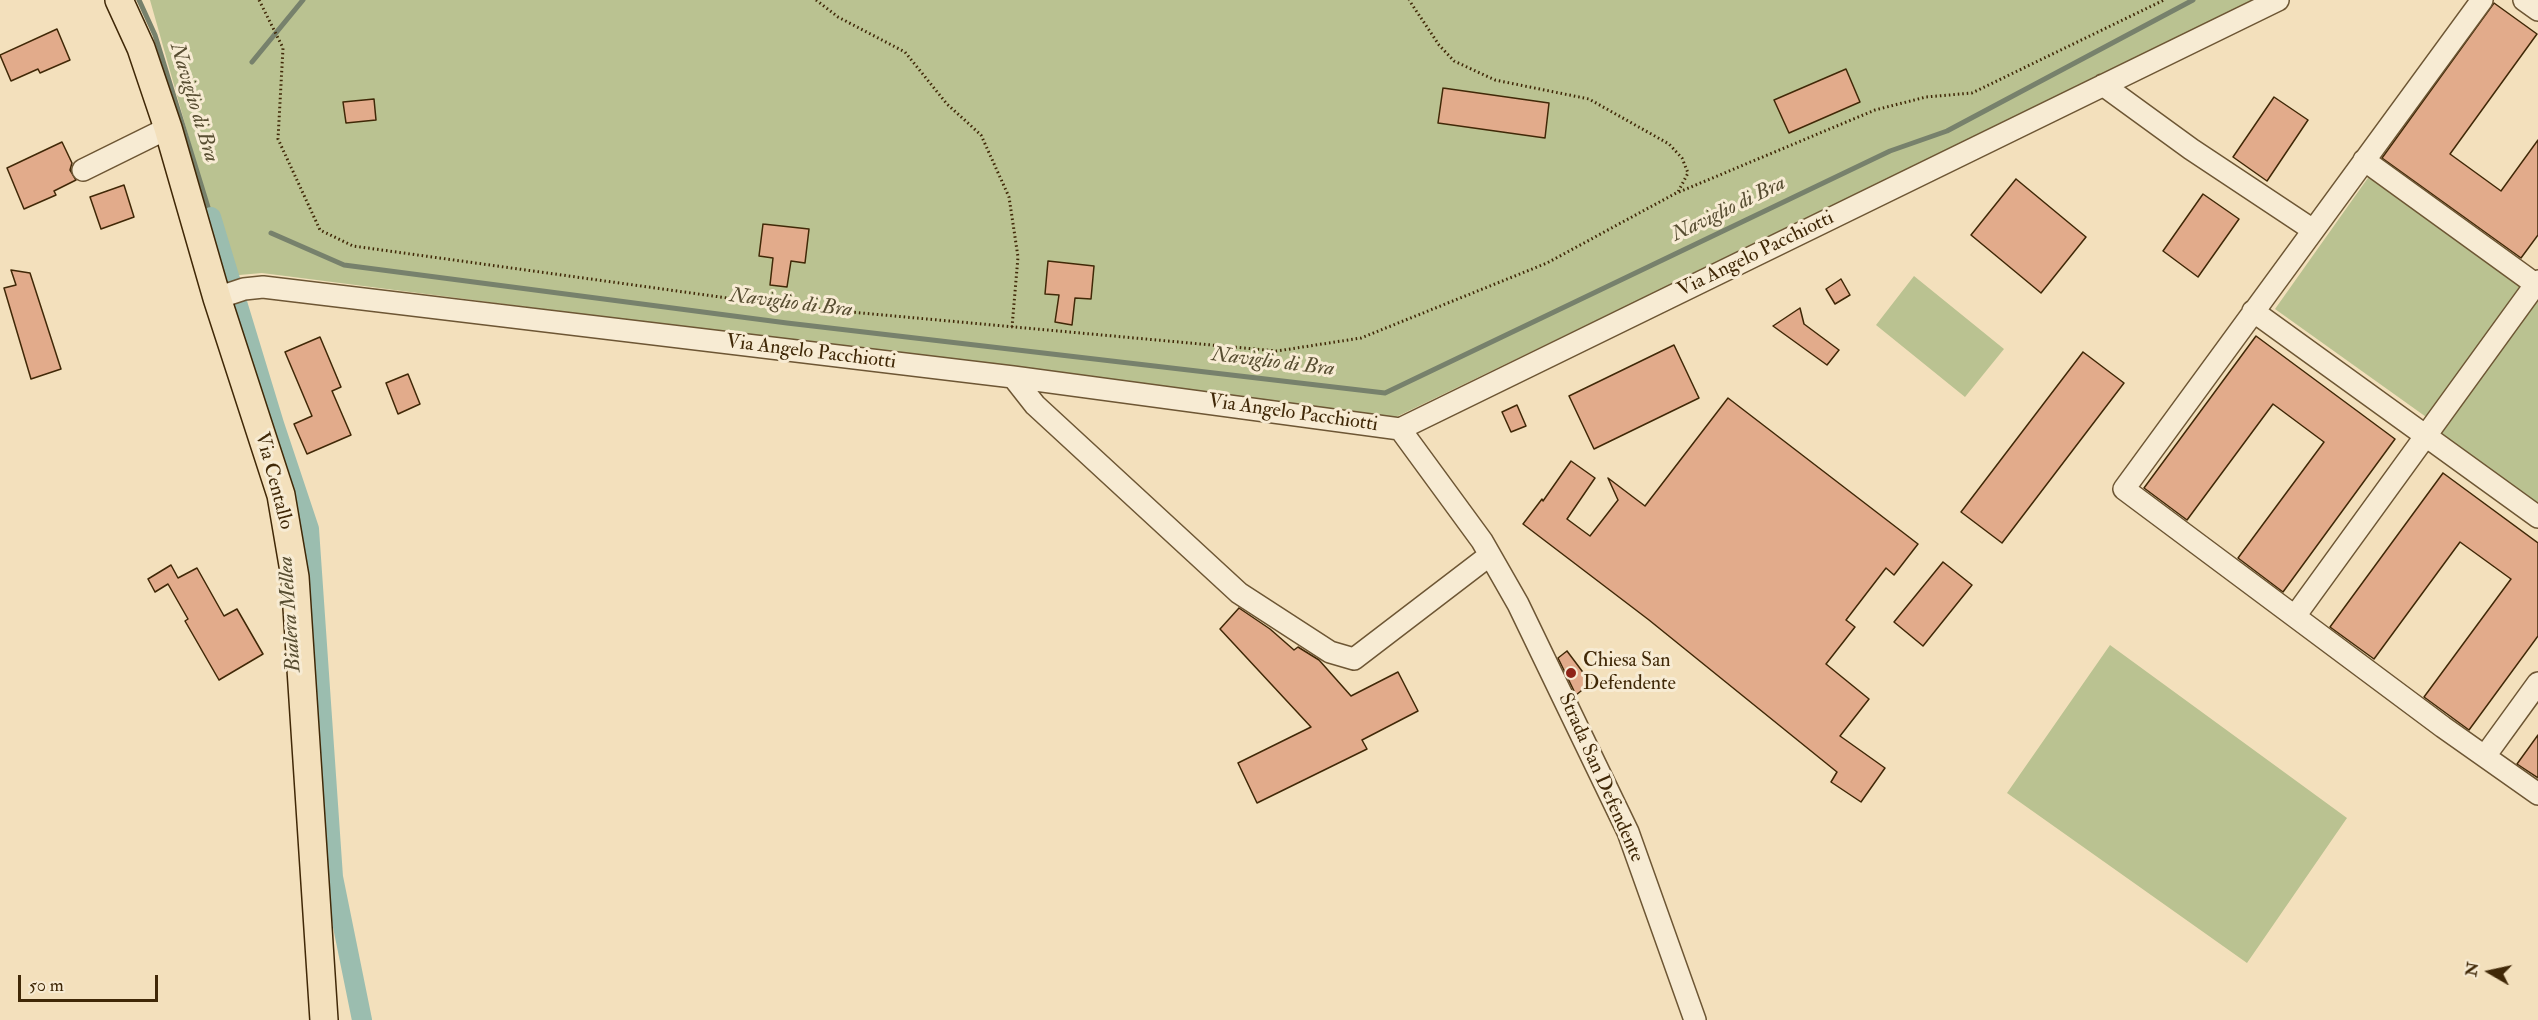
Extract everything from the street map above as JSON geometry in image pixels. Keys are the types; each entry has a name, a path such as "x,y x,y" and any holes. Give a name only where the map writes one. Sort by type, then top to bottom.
{"main road":[{"name":"Via Centallo","path":"119,0 141,48 229,294 281,495 295,577 324,1020"}],"street":[{"name":"Via Angelo Pacchiotti","path":"229,294 275,289 1013,377 1400,429 2278,0"},
{"path":"2482,0 2124,489 2538,794"},
{"path":"2524,0 2538,10"},
{"path":"2103,85 2192,149 2313,230"},
{"path":"83,170 168,128"},
{"path":"2295,615 2537,284 2364,160"},
{"path":"2253,311 2538,517"},
{"path":"1013,377 1035,405 1239,593 1330,652 1354,659 1490,555"},
{"name":"Strada San Defendente","path":"1400,429 1490,555 1518,604 1628,832 1695,1020"},
{"path":"2485,756 2538,683"}],"path":[{"path":"259,0 283,48 278,139 320,230 353,246 785,306 1277,351 1360,338 1547,263 1678,192 1875,110 1926,97 1972,93 2164,0"},
{"path":"816,0 838,17 905,52 947,104 981,135 1009,197 1018,257 1012,327"},
{"path":"1409,0 1439,45 1454,61 1495,80 1589,99 1669,144 1682,158 1689,173 1678,192"}],"green space":[{"path":"150,0 2259,0 1394,418 262,273 228,276"},
{"path":"2370,175 2524,286 2429,419 2275,309"},
{"path":"1914,276 2004,349 1965,397 1876,325"},
{"path":"2538,300 2538,505 2439,435"},
{"path":"2110,645 2347,818 2247,963 2007,793"}],"building":[{"path":"2494,3 2537,34 2450,154 2501,191 2538,140 2538,235 2521,258 2382,158"},
{"path":"57,29 70,60 40,73 38,69 11,81 0,55"},
{"path":"1846,69 1860,102 1789,133 1774,100"},
{"path":"1443,88 1549,103 1545,138 1438,123"},
{"path":"2274,97 2308,120 2267,181 2233,157"},
{"path":"374,99 376,120 346,123 343,102"},
{"path":"62,142 72,163 70,170 76,180 54,191 56,195 24,209 7,168"},
{"path":"2016,179 2086,237 2041,293 1971,235"},
{"path":"124,185 134,217 101,229 90,197"},
{"path":"2203,194 2239,219 2198,277 2163,251"},
{"path":"763,224 809,229 805,263 791,261 787,287 770,285 773,258 759,256"},
{"path":"1048,261 1094,266 1091,299 1075,298 1072,325 1055,322 1059,295 1045,294"},
{"path":"11,270 30,273 61,369 31,379 4,288 16,285"},
{"path":"1841,279 1850,295 1835,304 1826,289"},
{"path":"1800,308 1804,324 1839,350 1827,365 1773,326"},
{"path":"2256,336 2395,439 2283,592 2238,558 2324,442 2273,404 2187,520 2144,488"},
{"path":"320,337 341,387 332,391 351,435 307,454 294,424 312,416 285,352"},
{"path":"1674,345 1699,398 1594,449 1569,396"},
{"path":"2083,352 2124,383 2002,543 1961,512"},
{"path":"408,374 420,404 398,414 386,383"},
{"path":"1728,398 1918,544 1894,575 1886,568 1846,620 1855,627 1826,664 1869,699 1840,736 1885,768 1861,802 1831,782 1837,772 1649,620 1523,524 1542,499 1543,501 1571,461 1595,478 1567,519 1590,536 1618,500 1608,478 1645,506"},
{"path":"1517,405 1526,426 1511,432 1502,412"},
{"path":"2443,473 2538,543 2538,636 2469,730 2424,697 2511,579 2460,542 2374,659 2330,627"},
{"path":"1943,562 1972,585 1923,646 1894,622"},
{"path":"171,565 178,578 197,568 224,616 237,609 263,654 219,680 185,621 188,619 168,584 155,592 148,579"},
{"path":"1239,608 1270,629 1294,650 1298,647 1319,660 1351,696 1398,672 1418,711 1362,740 1367,749 1257,803 1238,763 1311,727 1220,629"},
{"name":"Chiesa San Defendente","path":"1567,651 1591,683 1576,695 1558,658"},
{"path":"2538,735 2538,778 2517,764"}],"waterway":[{"name":"Naviglio di Bra","path":"139,0 155,35 211,217"},
{"path":"252,62 303,0"},
{"name":"Naviglio di Bra","path":"271,233 344,265 787,323 1385,393 1890,151 1947,131 2193,0"},
{"name":"Bialera Mellea","path":"211,217 274,424 309,529 333,877 362,1020"}],"place":[{"name":"Chiesa San Defendente","path":"1571,673"}]}
